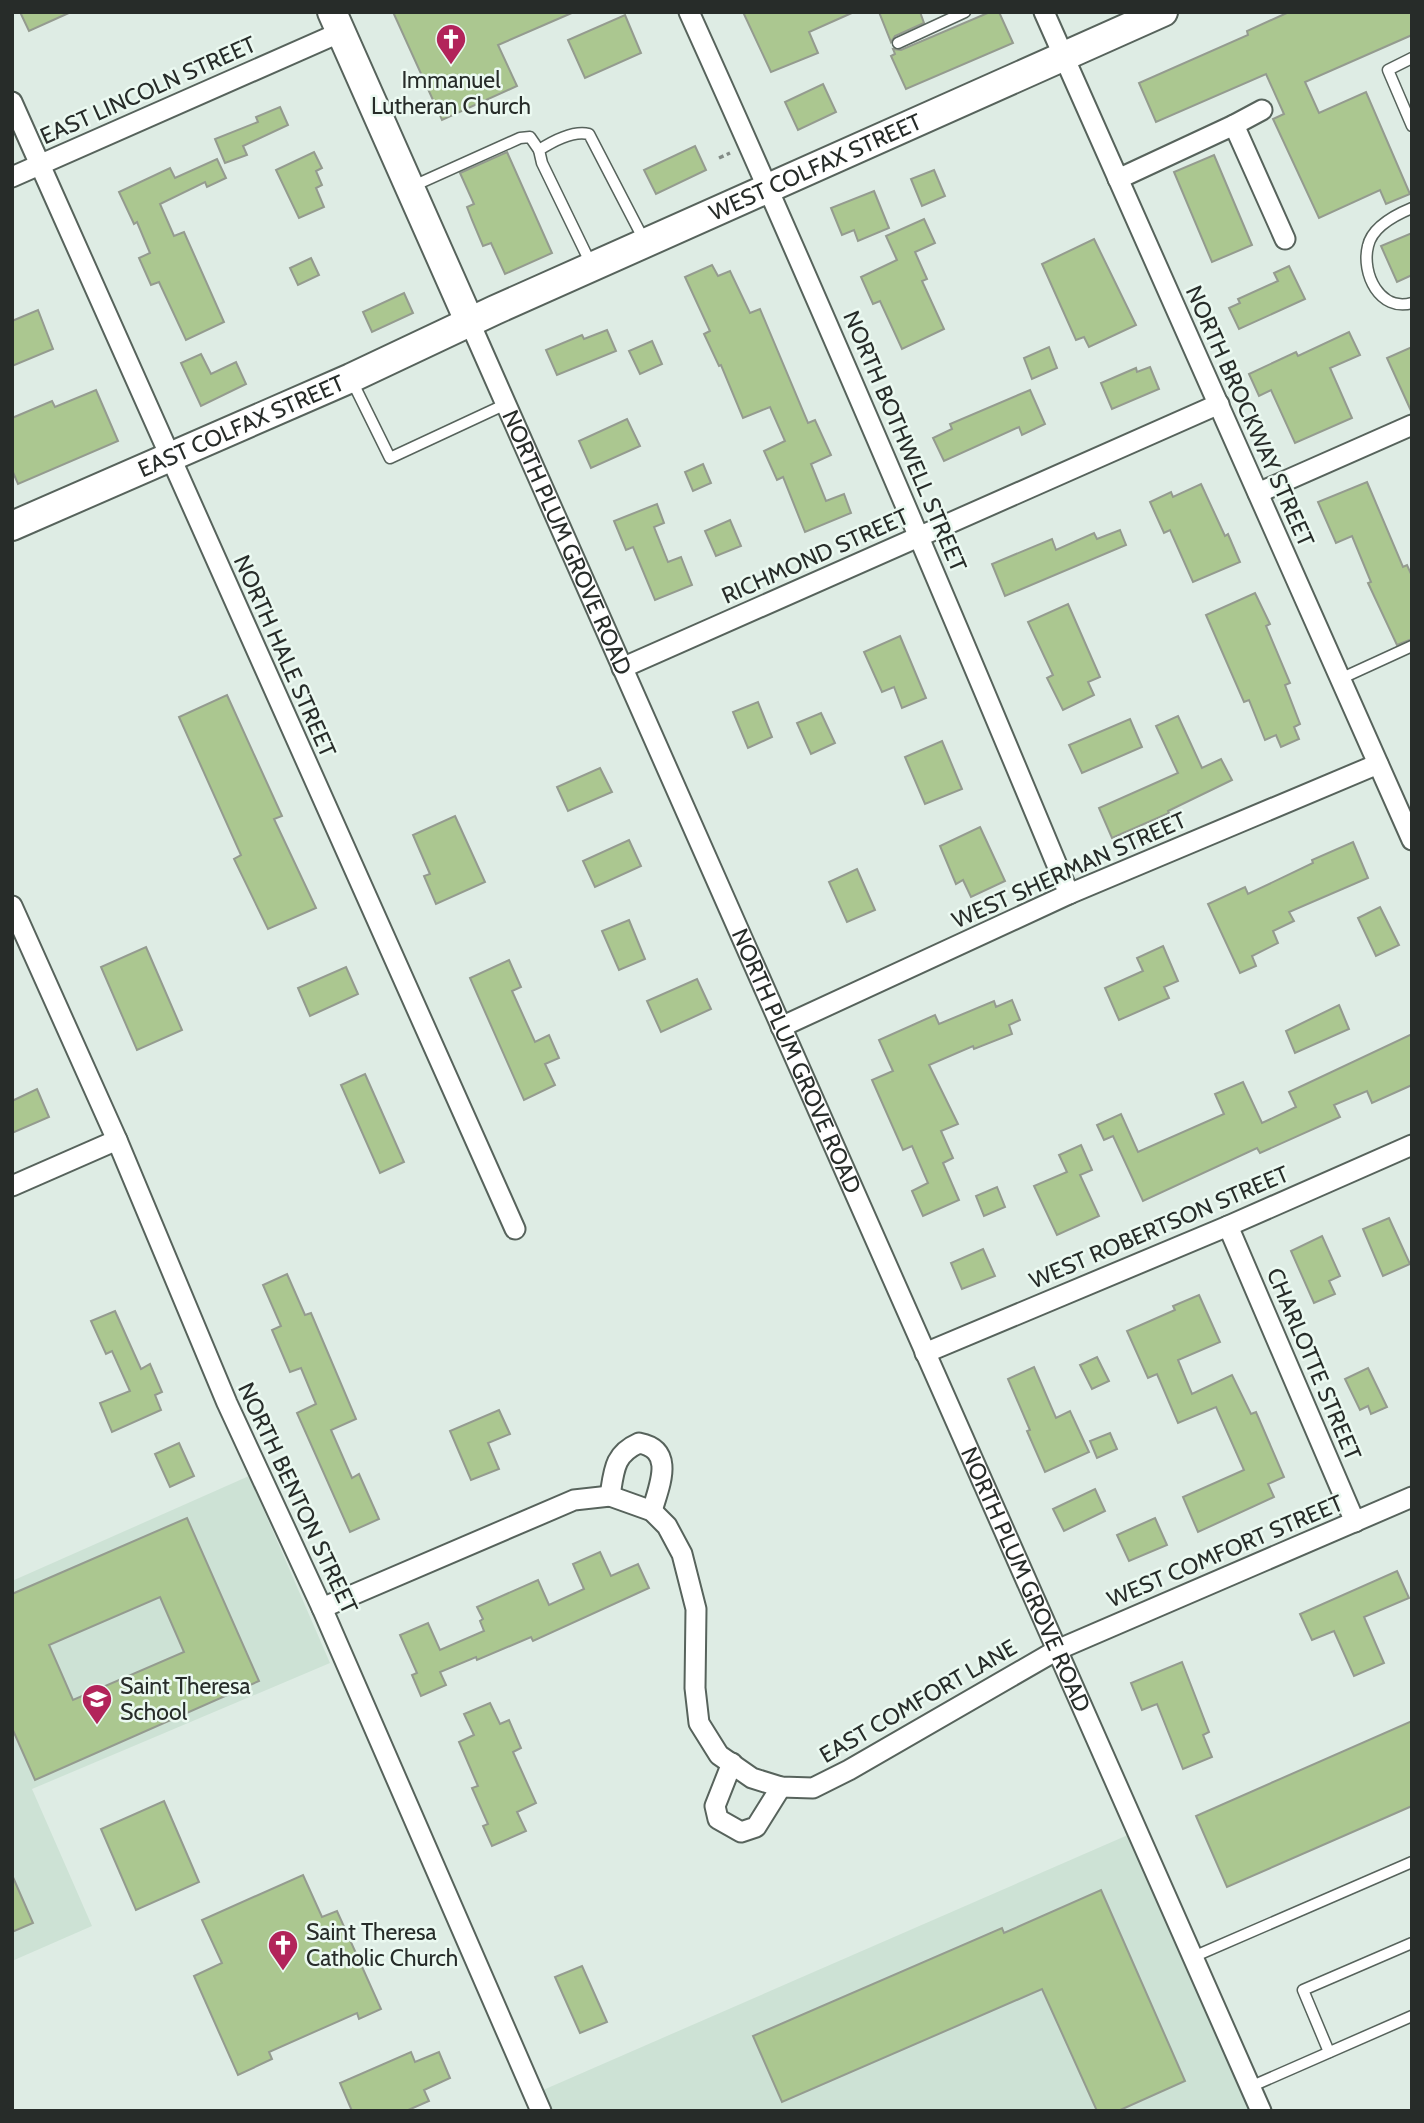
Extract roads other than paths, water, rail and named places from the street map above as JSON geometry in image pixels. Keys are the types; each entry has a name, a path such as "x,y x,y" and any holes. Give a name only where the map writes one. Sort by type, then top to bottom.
{"street":[{"name":"NORTH BOTHWELL STREET","path":"689,12 920,536 1069,894"},
{"name":"NORTH BROCKWAY STREET","path":"1044,12 1412,839"},
{"name":"WEST COLFAX STREET","path":"470,323 1163,12"},
{"name":"EAST LINCOLN STREET","path":"12,177 337,22"},
{"name":"NORTH PLUM GROVE ROAD","path":"337,22 1261,2111"},
{"name":"NORTH HALE STREET","path":"12,102 514,1229"},
{"path":"1118,179 1262,110"},
{"path":"1234,125 1285,239"},
{"name":"EAST COLFAX STREET","path":"12,526 470,323"},
{"name":"RICHMOND STREET","path":"622,668 1219,404"},
{"path":"1258,493 1412,425"},
{"name":"WEST SHERMAN STREET","path":"781,1027 1069,894 1378,764"},
{"name":"NORTH BENTON STREET","path":"12,906 117,1140 227,1403 322,1608 541,2111"},
{"path":"12,1185 117,1140"},
{"name":"WEST ROBERTSON STREET","path":"925,1353 1228,1226 1412,1145"},
{"name":"CHARLOTTE STREET","path":"1228,1226 1355,1522"},
{"path":"610,1496 614,1470 620,1455 639,1443 650,1445 659,1453 663,1465 652,1511"},
{"path":"322,1608 573,1500 610,1496 652,1511 667,1526 682,1554 696,1609 695,1688 699,1723 719,1755 732,1763 752,1778 781,1787 756,1827 741,1832 718,1819 715,1805 732,1763"},
{"name":"WEST COMFORT STREET","path":"1057,1650 1412,1497"},
{"name":"EAST COMFORT LANE","path":"781,1787 813,1788 1057,1650"}],"lane":[{"path":"898,43 965,12"},
{"path":"1412,58 1388,70 1412,125"},
{"path":"539,150 580,132 589,134 646,244"},
{"path":"410,188 520,138 530,137 539,150 542,163 592,268"},
{"path":"1412,208 1393,216 1376,232 1368,245 1367,265 1373,284 1382,298 1393,305 1412,303"},
{"path":"351,378 390,457 506,404"},
{"path":"1340,679 1412,646"},
{"path":"1193,1957 1412,1862"},
{"path":"1329,2052 1303,1990 1412,1943"},
{"path":"1250,2087 1412,2016"}],"place":[{"name":"Immanuel Lutheran Church","path":"451,66"},
{"name":"Saint Theresa School","path":"97,1726"},
{"name":"Saint Theresa Catholic Church","path":"283,1972"}]}
